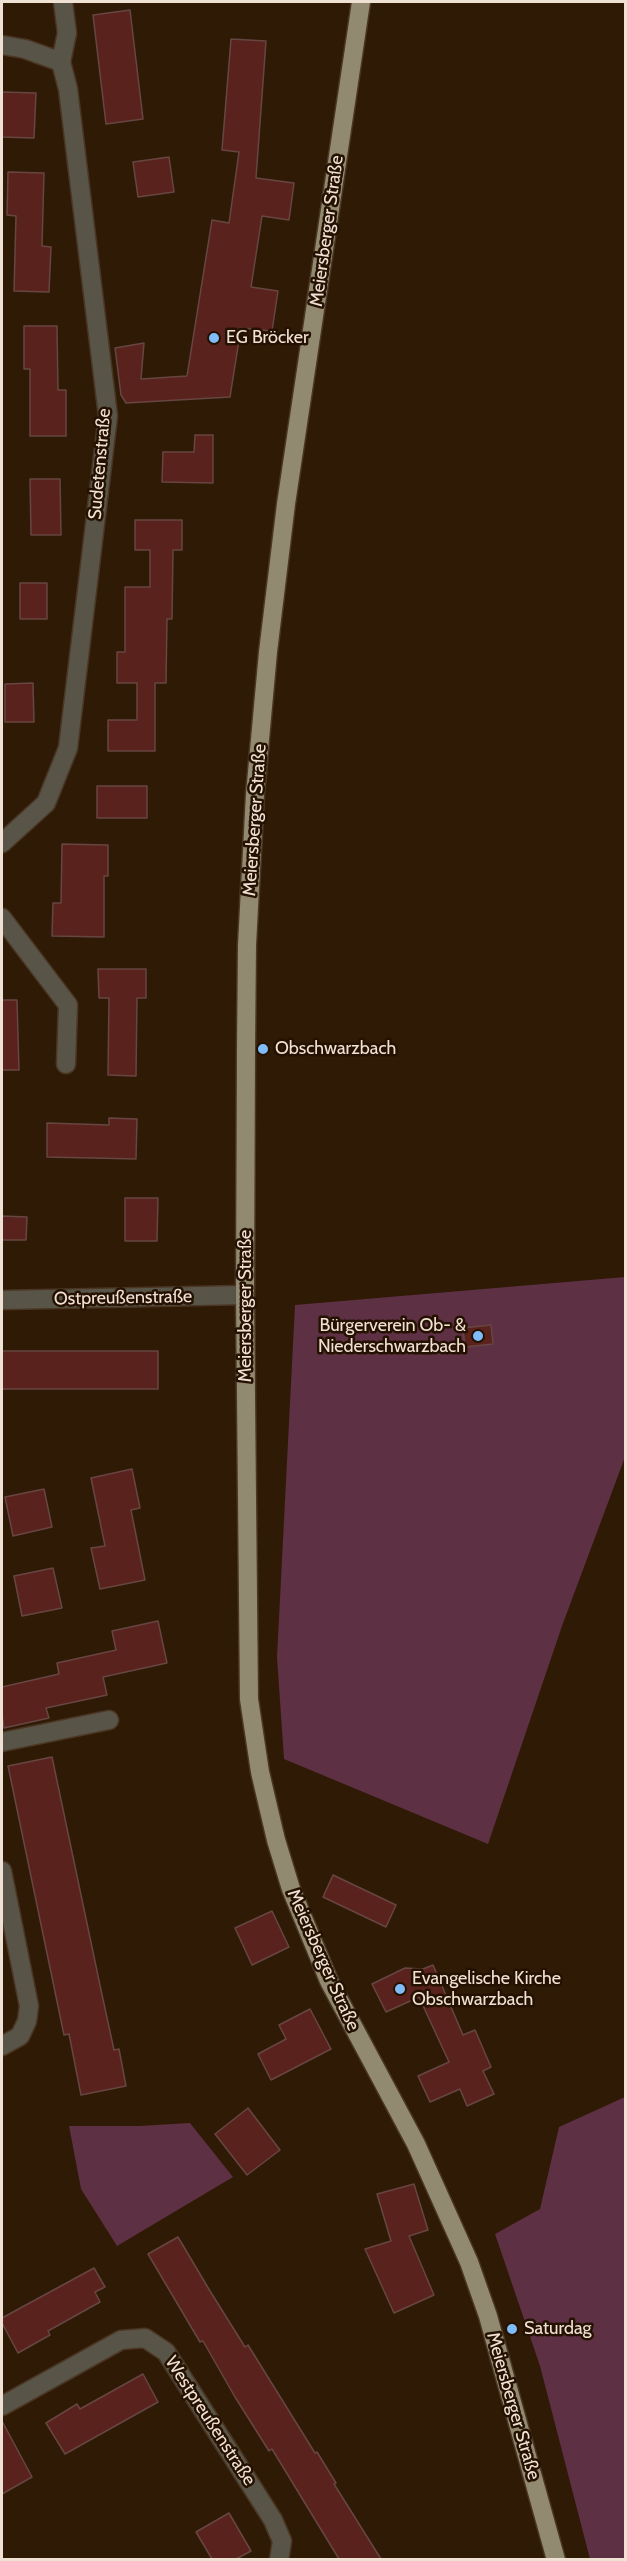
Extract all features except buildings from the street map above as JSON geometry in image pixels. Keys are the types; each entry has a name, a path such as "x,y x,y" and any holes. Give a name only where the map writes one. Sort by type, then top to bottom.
{"main road":[{"name":"Meiersberger Straße","path":"361,2 286,504 268,652 256,782 247,945 245,1295 249,1699 260,1772 276,1840 309,1936 329,1981 416,2144 469,2262 488,2316 556,2559"}],"street":[{"path":"2,45 25,49 62,62 67,33 63,2"},
{"name":"Sudetenstraße","path":"2,843 46,803 68,748 108,416 68,88 62,62"},
{"path":"2,918 68,1005 66,1064"},
{"name":"Ostpreußenstraße","path":"2,1300 245,1295"},
{"path":"2,1742 109,1720"},
{"path":"2,1871 29,2006 27,2021 20,2036 2,2046"},
{"name":"Westpreußenstraße","path":"2,2406 121,2340 144,2338 166,2352 273,2520 282,2541 279,2559"}],"shaded area":[{"path":"625,1277 625,1457 562,1626 488,1844 284,1759 277,1657 295,1305"},
{"path":"625,2097 625,2559 590,2559 540,2366 495,2234 540,2209 559,2127"},
{"path":"190,2123 233,2177 117,2246 81,2189 69,2126"}],"place":[{"name":"EG Bröcker","path":"214,338"},
{"name":"Obschwarzbach","path":"263,1049"},
{"name":"Bürgerverein Ob- & Niederschwarzbach","path":"478,1336"},
{"name":"Evangelische Kirche Obschwarzbach","path":"400,1989"},
{"name":"Saturdag","path":"512,2329"}]}
